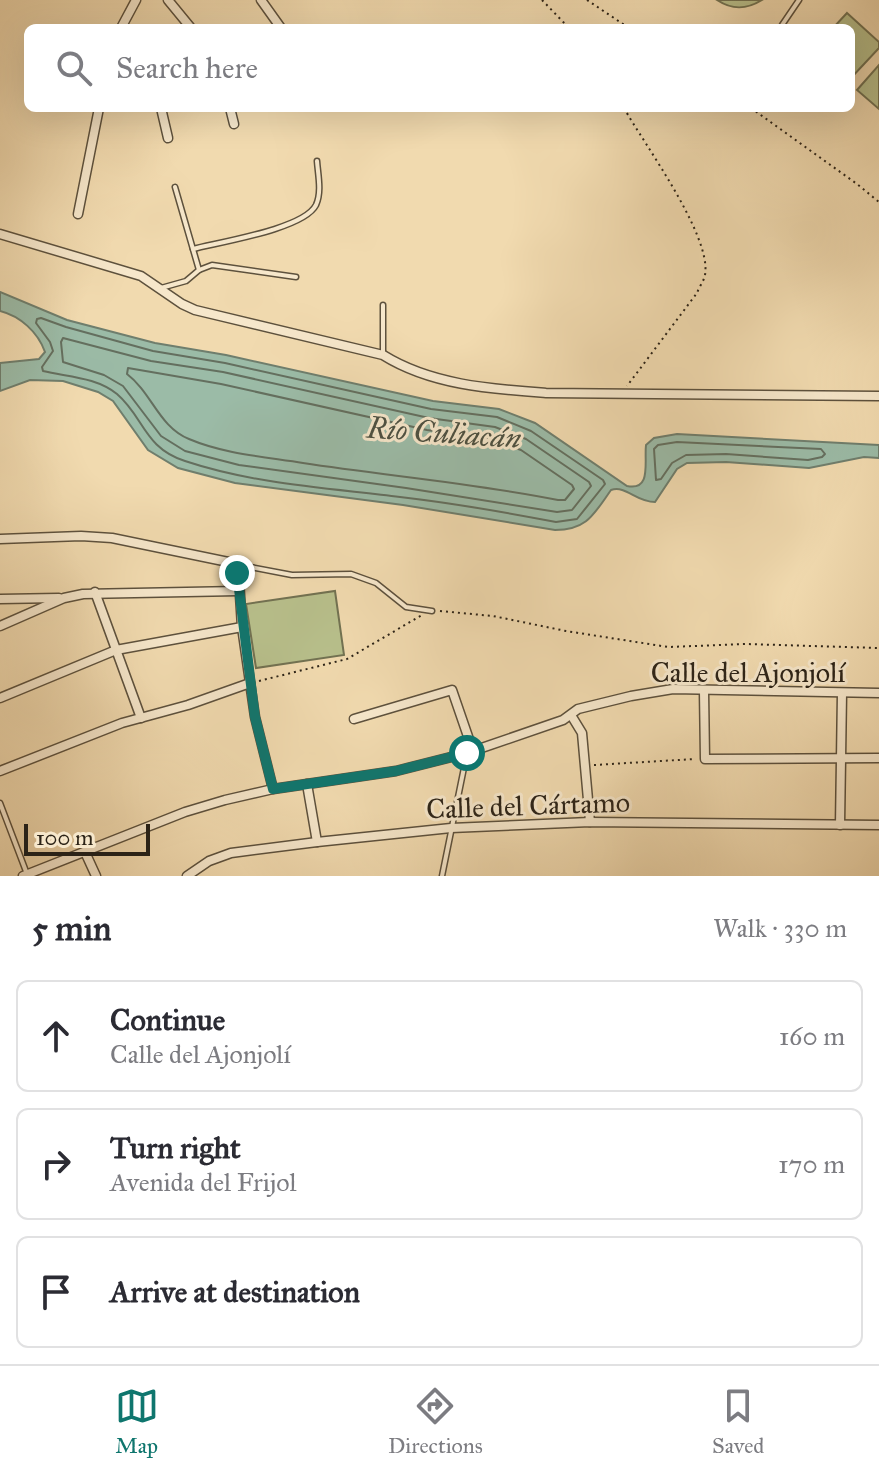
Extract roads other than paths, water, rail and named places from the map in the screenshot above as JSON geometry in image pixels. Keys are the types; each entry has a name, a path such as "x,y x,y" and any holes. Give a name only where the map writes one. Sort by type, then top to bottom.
{"street":[{"path":"123,24 136,0"},
{"path":"168,0 188,24"},
{"path":"261,0 278,24"},
{"path":"78,214 98,112"},
{"path":"162,112 168,138"},
{"path":"231,112 234,124"},
{"path":"0,234 141,276 195,310 383,355 421,374 495,389 546,393 879,396"},
{"path":"0,539 112,538 238,564 238,591 255,717 273,789"},
{"path":"0,599 64,598 95,592 238,591"},
{"path":"95,592 141,718"},
{"path":"0,626 64,598"},
{"path":"0,698 116,650 242,627"},
{"path":"0,771 96,732 250,683"},
{"name":"Calle del Ajonjolí","path":"25,875 185,812 273,789 396,771 470,752 563,720 578,709 631,696 673,689 879,693"},
{"path":"354,719 452,690 470,752"},
{"path":"704,691 705,759 879,758"},
{"path":"840,825 842,693"},
{"path":"571,715 582,733 590,822"},
{"path":"307,784 317,842"},
{"name":"Calle del Cártamo","path":"187,876 219,856 451,828 590,822 879,825"},
{"path":"85,852 96,876"}],"lane":[{"path":"783,24 799,0"},
{"path":"193,249 289,224 309,214 319,196 317,161"},
{"path":"175,187 199,270"},
{"path":"159,289 186,281 199,270 212,265 296,277"},
{"path":"383,305 383,355"},
{"path":"238,564 292,575 351,574 376,583 406,607 432,611"},
{"path":"442,876 470,752"},
{"path":"0,803 25,875"}],"water":[{"name":"Río Culiacán","path":"0,292 67,320 155,343 226,355 433,401 499,409 535,423 627,486 635,486 643,480 646,445 654,438 677,434 879,445 879,458 864,457 809,468 726,462 687,463 677,469 655,502 622,490 611,490 582,524 555,530 403,505 235,483 178,468 148,450 113,401 98,392 63,381 30,380 0,391 0,363 39,359 45,352 27,326 0,311"}]}
